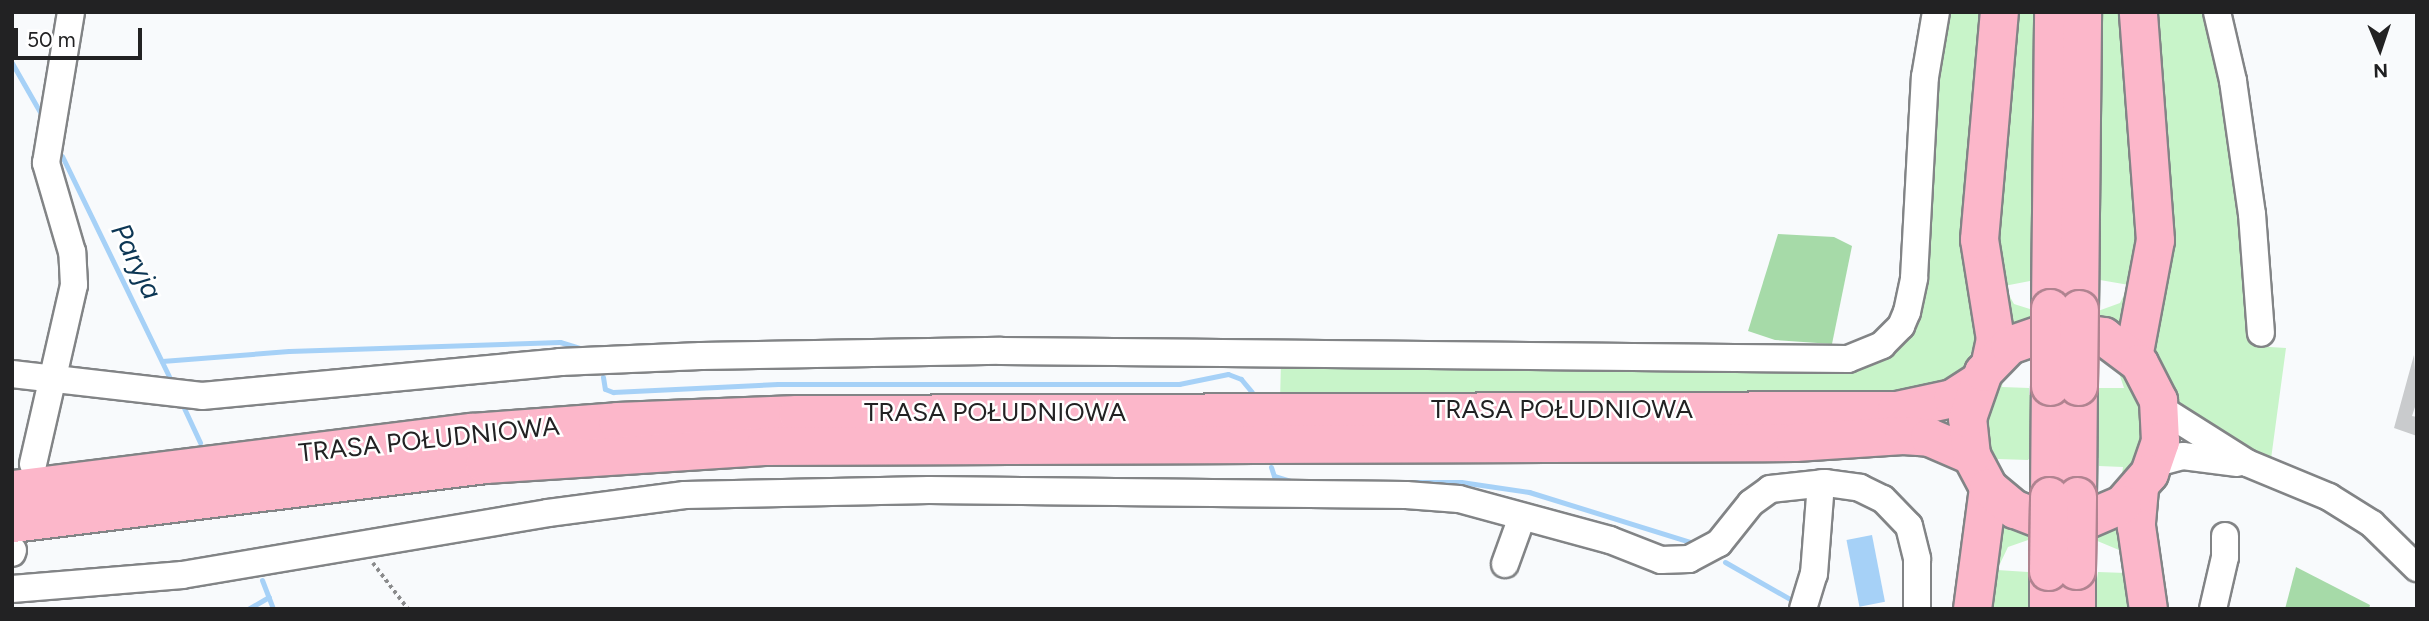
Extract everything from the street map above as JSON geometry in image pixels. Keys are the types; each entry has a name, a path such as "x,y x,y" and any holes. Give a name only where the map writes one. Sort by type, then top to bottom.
{"highway":[{"path":"2000,12 1979,239 1995,340 1967,418 1971,455 1988,487 2024,514 2069,523 2102,515 2146,476"},
{"path":"2048,609 2062,571 2064,386 2064,309 2053,12"},
{"path":"2064,309 2082,12"},
{"path":"2133,357 2155,240 2138,12"},
{"path":"1983,372 2019,339 2054,328 2103,336 2133,357 2152,384 2160,408 2160,441 2146,476 2136,526 2145,566 2148,609"},
{"name":"TRASA POŁUDNIOWA","path":"22,476 472,432 618,421 797,414 1896,410 1945,400 1983,372"},
{"name":"TRASA POŁUDNIOWA","path":"12,523 484,464 764,446 1795,442 1903,435 1938,440 1971,455"},
{"path":"1972,609 1988,487"},
{"path":"2062,571 2076,609"}],"street":[{"path":"22,476 70,314 74,269 46,163 71,12"},
{"path":"12,374 202,396 560,362 701,356 1000,351 1848,359 1882,345 1901,326 1914,278 1925,76 1936,12"},
{"path":"2217,12 2252,214 2261,333"},
{"path":"2160,408 2247,463 2329,497 2372,524 2417,568"},
{"path":"2146,476 2183,456 2247,463"},
{"path":"1803,609 1814,573 1821,483"},
{"path":"12,589 182,575 366,542 698,494 929,490 1406,495 1459,499 1610,540 1661,560 1689,559 1719,543 1751,503 1770,489 1821,483 1860,488 1894,506 1914,541 1917,609"},
{"path":"1505,564 1522,517"},
{"path":"2213,609 2225,557 2225,536"}],"path":[{"path":"366,542 373,563 408,609"}],"green space":[{"path":"1944,12 1992,12 1977,337 1965,369 1938,392 1280,401 1281,361 1884,353 1926,166"},
{"path":"2009,12 2037,12 2034,274 2030,281 2004,286 2014,304 2033,310 2033,321 2002,326 1993,170"},
{"path":"2098,12 2129,12 2144,172 2127,332 2097,321 2098,311 2120,303 2129,285 2100,280 2095,273"},
{"path":"2145,12 2209,12 2250,233 2254,346 2286,348 2271,459 2181,415 2149,349"},
{"path":"1778,234 1834,237 1852,246 1832,344 1775,340 1748,331"},
{"path":"2097,351 2125,369 2146,416 2136,469 2105,494 2121,480 2123,467 2099,466 2099,458 2094,457 2096,393 2099,388 2124,388 2118,370 2097,357"},
{"path":"2022,356 2004,374 2002,387 2029,388 2029,395 2034,395 2032,455 2028,460 1998,459 1998,468 2001,476 2032,496 2032,503 1998,475 1982,432 1992,384"},
{"path":"1998,515 2031,531 2031,539 2008,547 1997,570 2028,572 2031,609 1984,609"},
{"path":"2123,518 2138,609 2093,609 2098,572 2126,573 2119,550 2095,540 2095,530"},
{"path":"2296,567 2370,605 2369,609 2285,609"}],"water":[{"path":"1872,535 1885,602 1859,607 1846,540"}],"building":[{"path":"2414,355 2417,401 2412,416 2417,417 2417,436 2394,428"}],"waterway":[{"name":"Paryja","path":"12,63 44,119"},
{"name":"Paryja","path":"62,156 173,385"},
{"path":"162,361 289,351 560,342 587,350"},
{"path":"603,377 605,389 613,392 778,384 1179,384 1228,374 1241,379 1252,392"},
{"name":"Paryja","path":"184,408 200,443"},
{"path":"1271,467 1274,476 1290,481"},
{"path":"1387,482 1461,482 1529,492 1691,542"},
{"path":"1725,562 1797,603"},
{"name":"Paryja","path":"262,580 273,609"},
{"path":"248,609 269,597"}]}
